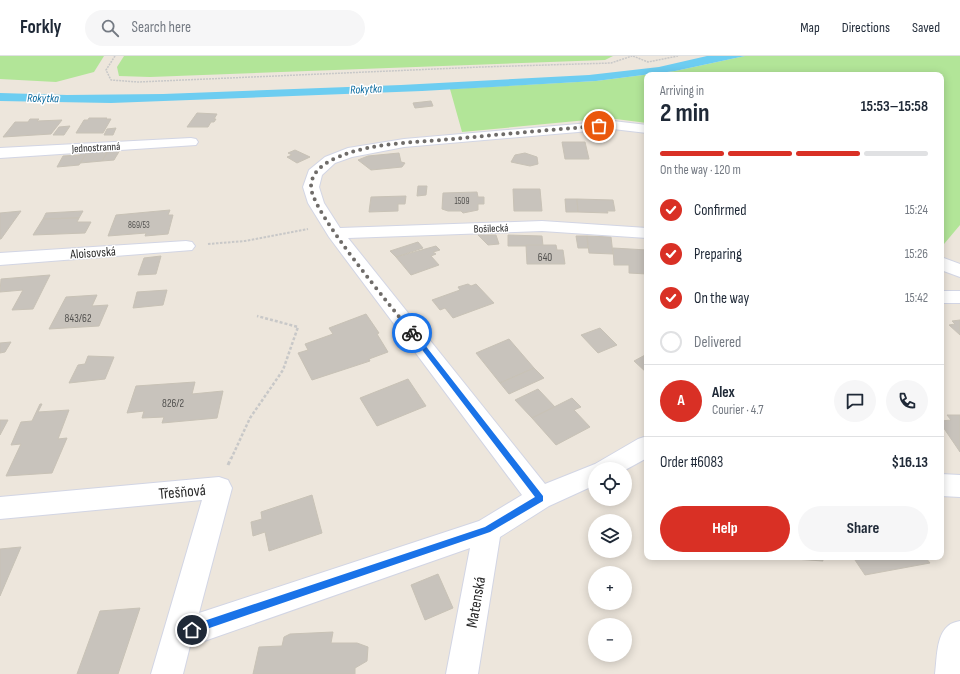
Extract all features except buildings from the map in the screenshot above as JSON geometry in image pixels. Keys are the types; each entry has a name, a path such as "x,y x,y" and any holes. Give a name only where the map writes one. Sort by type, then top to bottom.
{"street":[{"path":"540,498 335,232 316,203 311,187 315,173 330,160 348,153 404,143 613,125 644,129"},
{"name":"Jednostranná","path":"0,153 191,142"},
{"name":"Bošilecká","path":"335,232 542,226 644,233"},
{"name":"Aloisovská","path":"0,259 186,246"},
{"path":"944,298 960,297"},
{"path":"618,462 644,448"},
{"path":"632,467 644,466"},
{"path":"178,635 487,530 540,498 588,477"},
{"path":"944,485 960,486"},
{"name":"Třešňová","path":"0,508 219,488 167,674"},
{"name":"Matenská","path":"462,674 487,530"},
{"path":"951,674 955,642 960,636"}],"path":[{"path":"115,56 106,70 110,80 138,82 481,67 611,63 633,56 648,62 678,56"},
{"path":"218,243 245,241 307,229 335,232"},
{"path":"219,488 250,418 283,370 298,327 257,316"}],"green space":[{"path":"0,56 104,56 94,72 56,82 0,79"},
{"path":"124,56 613,56 605,60 150,77 119,76 117,67"},
{"path":"745,56 960,56 960,225 944,244 944,72 667,72"},
{"path":"644,75 644,123 608,118 462,132 450,89 596,81"}],"water":[{"name":"Rokytka","path":"707,56 745,56 675,71 644,72 644,75 596,81 422,91 111,103 0,101 0,93 67,95 163,94 401,85 589,75 659,67"}],"way so far":[{"path":"412,333 335,232 316,203 311,187 315,173 330,160 348,153 404,143 599,126"}],"route":[{"path":"192,630 487,530 540,498 412,333"}]}
